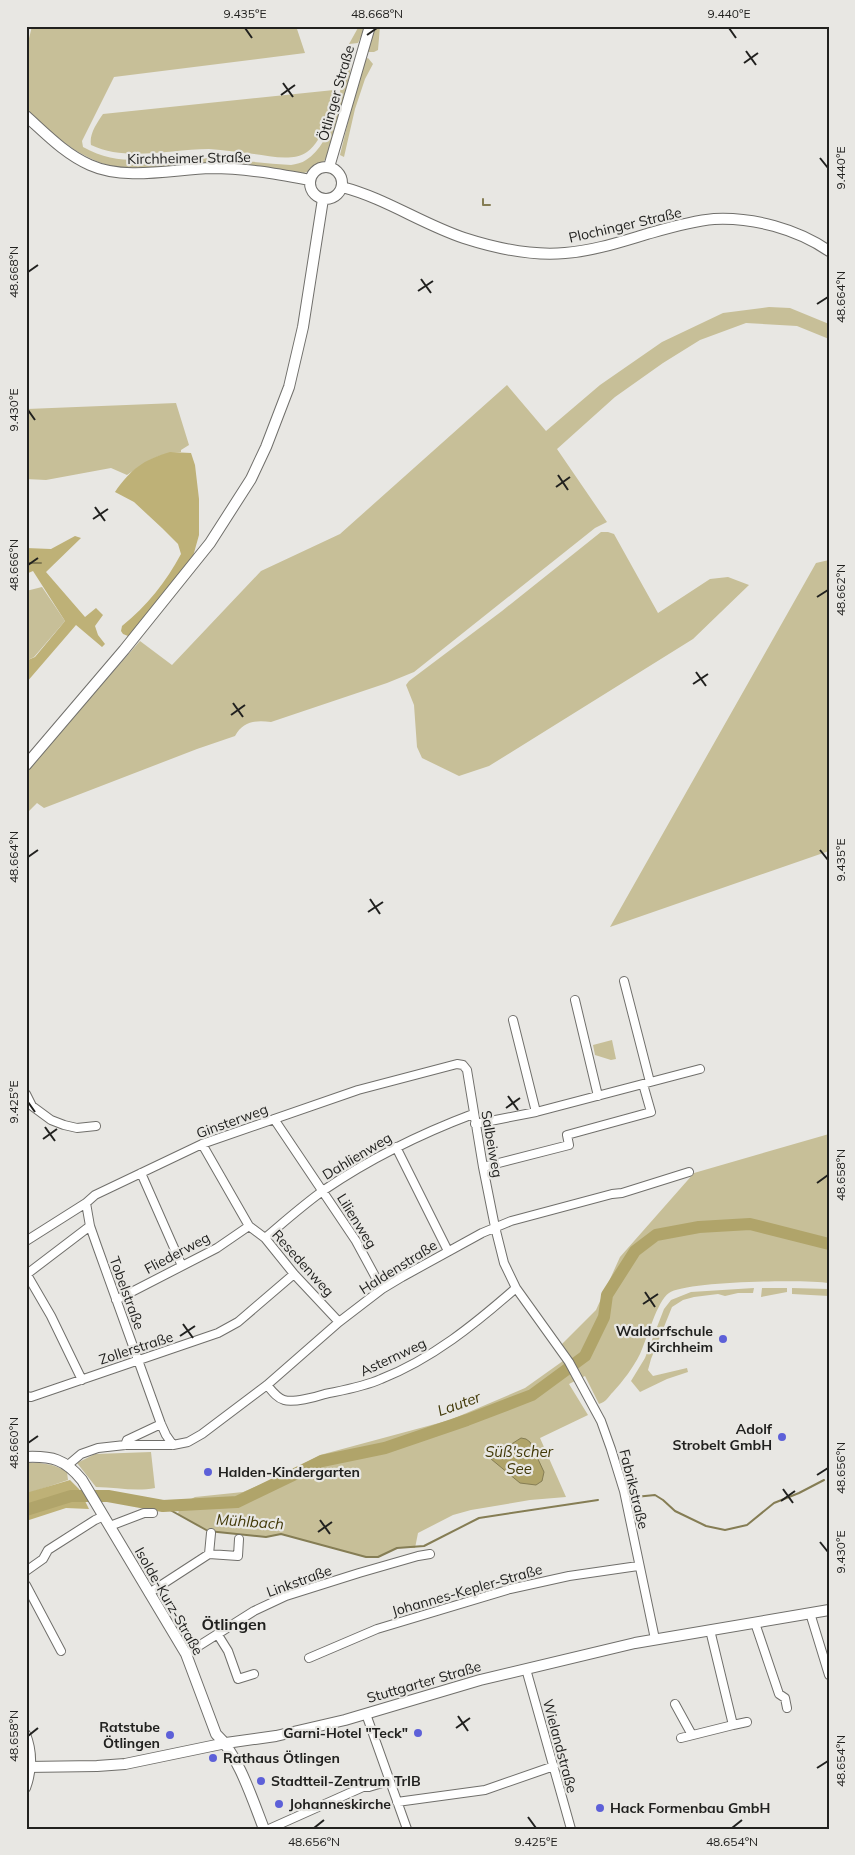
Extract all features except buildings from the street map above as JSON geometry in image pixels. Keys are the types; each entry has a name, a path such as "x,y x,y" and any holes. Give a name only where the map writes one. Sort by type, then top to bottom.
{"main road":[{"name":"Ötlinger Straße","path":"329,167 370,26"},
{"name":"Kirchheimer Straße","path":"26,116 55,143 72,155 90,165 106,170 127,173 232,169 271,172 310,180"},
{"path":"329,167 340,175 342,187 337,195 332,198 323,199 313,193 310,188 310,180 317,169 329,167"},
{"name":"Plochinger Straße","path":"342,187 392,206 464,238 499,247 534,252 565,253 593,249 677,226 713,220 758,222 783,228 814,241 829,251"},
{"path":"26,765 124,650 210,543 251,479 266,447 289,386 303,326 323,199"},
{"path":"26,1457 43,1456 57,1459 68,1465"},
{"name":"Isolde-Kurz-Straße","path":"68,1465 82,1480 186,1654 216,1734 226,1743 251,1795 264,1829"},
{"name":"Stuttgarter Straße","path":"29,1767 125,1764 226,1743 296,1732 366,1714 480,1680 655,1639 829,1610"}],"street":[{"path":"483,1167 569,1145 567,1135 651,1112 647,1083 624,981"},
{"path":"575,1000 598,1096"},
{"path":"513,1020 536,1112"},
{"name":"Ginsterweg","path":"26,1241 86,1203 95,1195 202,1144 358,1090 409,1075 457,1064 463,1065"},
{"name":"Salbeiweg","path":"463,1065 466,1070 495,1227"},
{"path":"475,1124 536,1112 700,1069"},
{"path":"26,1094 29,1108 51,1120 78,1128 96,1126"},
{"name":"Dahlienweg","path":"265,1238 323,1191 376,1157 437,1128 473,1114"},
{"name":"Lilienweg","path":"274,1119 356,1241 382,1289"},
{"name":"Resedenweg","path":"202,1144 249,1226 265,1238 294,1274 339,1322"},
{"path":"396,1147 448,1251"},
{"name":"Haldenstraße","path":"68,1465 81,1454 93,1449 124,1445 173,1445 188,1442 202,1434 267,1386 339,1322 382,1289 448,1251 495,1227 511,1220 622,1193 689,1172"},
{"path":"141,1174 182,1266"},
{"name":"Tobelstraße","path":"86,1203 90,1226 116,1300 161,1424 173,1445"},
{"path":"82,1380 51,1316 27,1273 90,1226"},
{"name":"Fliederweg","path":"116,1300 216,1248 249,1226"},
{"path":"495,1227 504,1263 516,1288"},
{"name":"Zollerstraße","path":"26,1396 31,1397 218,1333 238,1322 294,1274"},
{"name":"Fabrikstraße","path":"516,1288 563,1353 598,1414 624,1491 638,1566 655,1639"},
{"name":"Asternweg","path":"267,1386 276,1396 285,1401 352,1389 380,1380 411,1365 461,1334 516,1288"},
{"name":"Haldenstraße","path":"124,1445 127,1440 161,1424"},
{"path":"110,1526 144,1513 153,1513"},
{"path":"26,1571 43,1559 48,1550 104,1516"},
{"path":"209,1554 211,1533"},
{"path":"149,1593 209,1554 238,1556 239,1539"},
{"name":"Linkstraße","path":"186,1654 254,1611 286,1596 359,1573 430,1554"},
{"name":"Johannes-Kepler-Straße","path":"309,1658 377,1629 510,1589 569,1576 638,1566"},
{"path":"26,1585 61,1652"},
{"path":"810,1614 829,1675"},
{"path":"755,1623 779,1694 785,1698 787,1708"},
{"path":"710,1630 733,1725"},
{"path":"218,1635 228,1651 238,1679 254,1674"},
{"name":"Wielandstraße","path":"526,1670 571,1829"},
{"path":"675,1704 692,1735"},
{"path":"366,1714 407,1829"},
{"path":"681,1738 747,1722"},
{"path":"26,1734 32,1748 26,1788"},
{"path":"397,1802 485,1790 554,1766"},
{"path":"269,1829 363,1787 370,1787 389,1781"}],"shaded area":[{"path":"32,26 79,26 97,29 99,26 296,26 305,53 114,77 82,141 83,147 110,157 136,160 204,158 291,165 301,163 316,152 331,126 342,80 343,53 349,51 353,53 349,77 338,125 329,152 320,165 304,173 224,165 133,169 108,165 94,160 58,138 26,110 26,51"},
{"path":"359,26 366,26 358,43 349,44"},
{"path":"373,26 380,26 378,50 369,52 366,48"},
{"path":"368,58 373,64 365,79 355,109 344,157 340,155 363,60"},
{"path":"334,90 328,115 318,140 307,152 295,157 274,157 209,149 134,154 119,153 91,145 92,133 103,114"},
{"path":"769,307 790,308 829,324 829,339 797,326 746,323 700,340 663,363 615,397 557,449 607,522 595,528 414,672 271,722 260,721 246,724 235,736 44,808 37,803 26,814 26,771 140,641 172,665 261,571 340,534 507,385 546,431 600,385 662,342 723,313"},
{"path":"176,403 189,445 181,450 181,452 159,456 127,475 111,468 46,480 26,479 27,409"},
{"path":"170,452 191,453 195,465 199,499 199,535 192,560 135,631 128,636 121,631 122,626 155,593 181,554 178,544 162,528 134,502 115,492 138,466 152,458"},
{"path":"601,532 614,534 658,613 710,579 728,577 749,585 693,639 489,766 459,776 422,758 417,747 414,705 406,685 409,681 502,611"},
{"path":"75,536 81,538 46,572 85,617 96,608 103,615 95,626 98,635 105,644 102,647 76,625 26,683 26,658 28,660 35,657 65,621 33,571 26,574 26,548 51,549"},
{"path":"829,560 829,851 610,927 816,563"},
{"path":"42,587 65,621 34,657 28,660 26,658 26,591"},
{"path":"612,1040 616,1059 611,1060 595,1055 593,1045"},
{"path":"829,1134 829,1283 746,1282 698,1286 669,1293 656,1312 637,1359 624,1379 607,1399 599,1404 585,1376 569,1384 588,1415 540,1438 566,1497 530,1500 453,1515 418,1533 415,1548 397,1548 378,1557 366,1557 281,1534 266,1537 208,1531 178,1514 179,1510 174,1508 195,1497 243,1492 278,1477 320,1455 450,1420 525,1388 570,1356 562,1344 596,1310 620,1257 694,1173"},
{"path":"754,1288 753,1293 694,1297 683,1300 672,1307 648,1370 653,1376 687,1368 688,1372 667,1379 640,1392 631,1381 645,1358 664,1309 671,1300 691,1292"},
{"path":"762,1288 787,1288 787,1292 761,1297"},
{"path":"792,1288 829,1289 829,1296 792,1294"},
{"path":"151,1452 155,1488 96,1487 77,1463 95,1454"},
{"path":"26,1463 42,1463 58,1467 67,1472 68,1480 26,1494"},
{"path":"70,1480 79,1489 89,1509 66,1508 26,1521 26,1493"}],"water":[{"name":"Süß'scher See","path":"521,1438 530,1442 544,1472 542,1481 536,1485 520,1483 491,1459 496,1457 494,1455"}],"waterway":[{"path":"483,199 483,205 490,205"},
{"path":"26,563 41,563"},
{"name":"Lauter","path":"26,1510 71,1496 108,1496 163,1506 237,1502 322,1461 385,1448 532,1395 585,1356 604,1317 607,1295 635,1251 656,1235 699,1227 750,1224 829,1244"},
{"name":"Mühlbach","path":"635,1497 655,1495 675,1511 706,1526 725,1530 747,1525 774,1503 824,1480"},
{"name":"Mühlbach","path":"163,1506 208,1531 266,1537 281,1534 366,1557 378,1557 397,1548 424,1546 479,1518 598,1500"}],"place":[{"name":"Waldorfschule Kirchheim","path":"723,1339"},
{"name":"Adolf Strobelt GmbH","path":"782,1437"},
{"name":"Halden-Kindergarten","path":"208,1472"},
{"name":"Garni-Hotel \"Teck\"","path":"418,1733"},
{"name":"Ratstube Ötlingen","path":"170,1735"},
{"name":"Rathaus Ötlingen","path":"213,1758"},
{"name":"Stadtteil-Zentrum TrIB","path":"261,1781"},
{"name":"Johanneskirche","path":"279,1804"},
{"name":"Hack Formenbau GmbH","path":"600,1808"}],"district":[{"name":"Ötlingen","path":"234,1624"}]}
